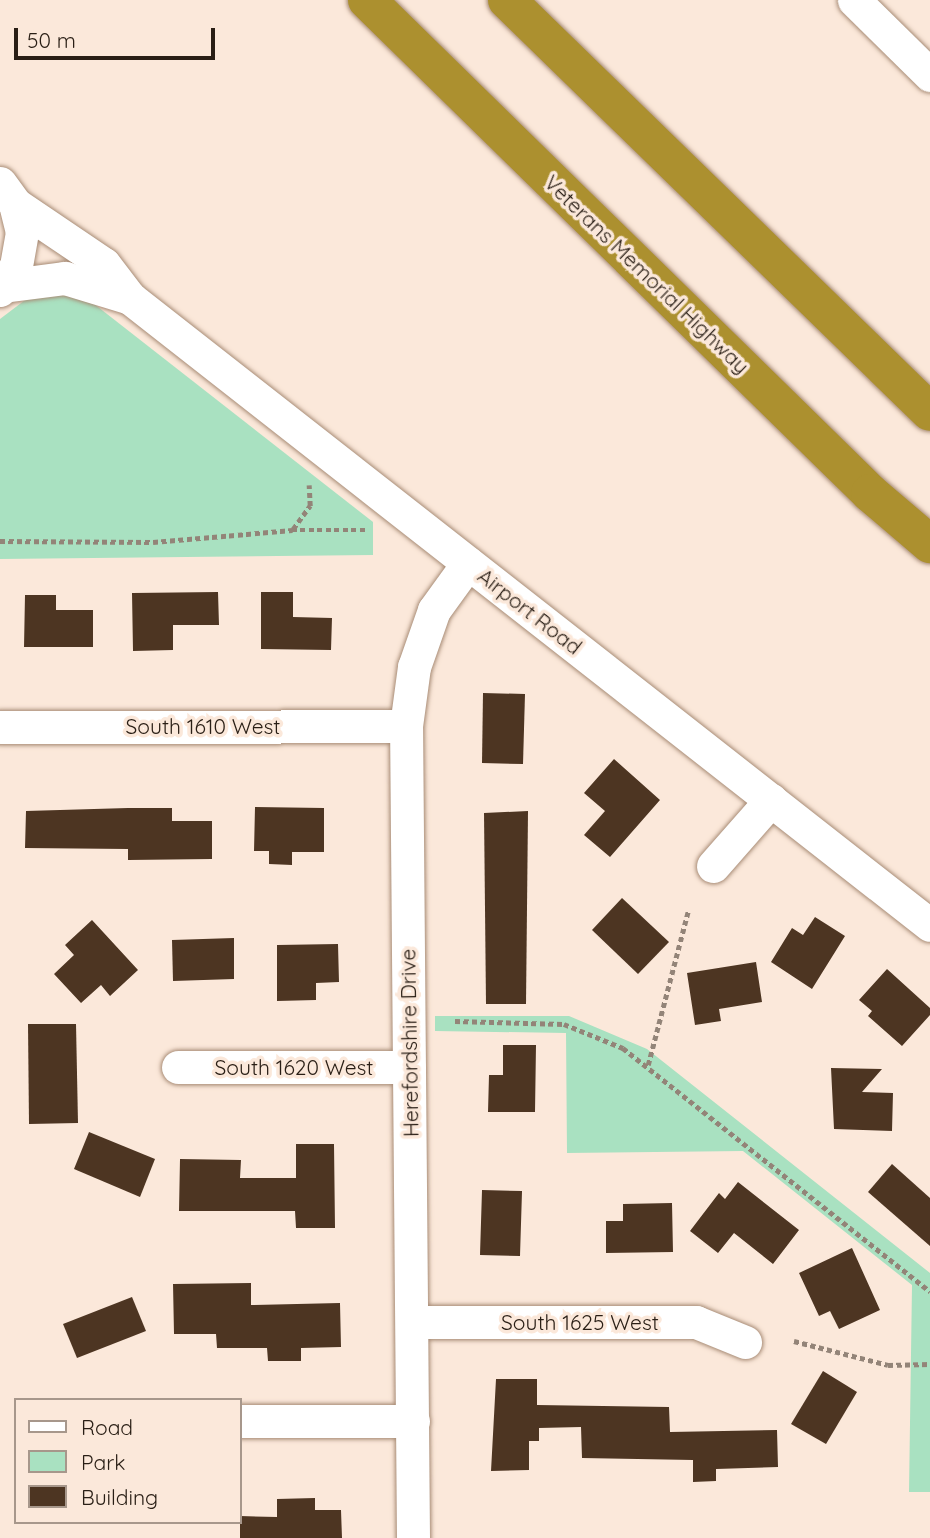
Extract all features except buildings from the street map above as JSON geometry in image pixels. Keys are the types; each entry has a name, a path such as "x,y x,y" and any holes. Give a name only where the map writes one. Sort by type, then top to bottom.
{"highway":[{"name":"Veterans Memorial Highway","path":"368,0 870,493 930,544"},
{"path":"507,0 930,412"}],"street":[{"path":"854,0 930,75"},
{"path":"1,288 22,241 7,193"},
{"name":"Airport Road","path":"7,193 104,264 130,298 930,925"},
{"name":"Airport Road","path":"1,288 65,278 130,298"},
{"name":"Herefordshire Drive","path":"414,1538 406,726 414,667 434,610 468,563"},
{"name":"South 1610 West","path":"0,727 406,726"},
{"path":"713,866 771,800"},
{"name":"South 1620 West","path":"178,1067 410,1067"},
{"name":"South 1625 West","path":"412,1322 696,1322 745,1342"},
{"path":"242,1421 413,1421"}],"path":[{"path":"292,530 310,506 309,485"},
{"path":"0,541 153,542 292,530 366,530"},
{"path":"649,1065 688,911"},
{"path":"455,1021 564,1024 649,1065 930,1291"},
{"path":"794,1341 888,1365 930,1364"}],"green space":[{"path":"33,294 84,296 373,522 373,555 0,559 0,319"},
{"path":"435,1016 569,1016 647,1049 930,1273 930,1492 909,1492 912,1285 743,1151 567,1153 566,1033 435,1031"}]}
